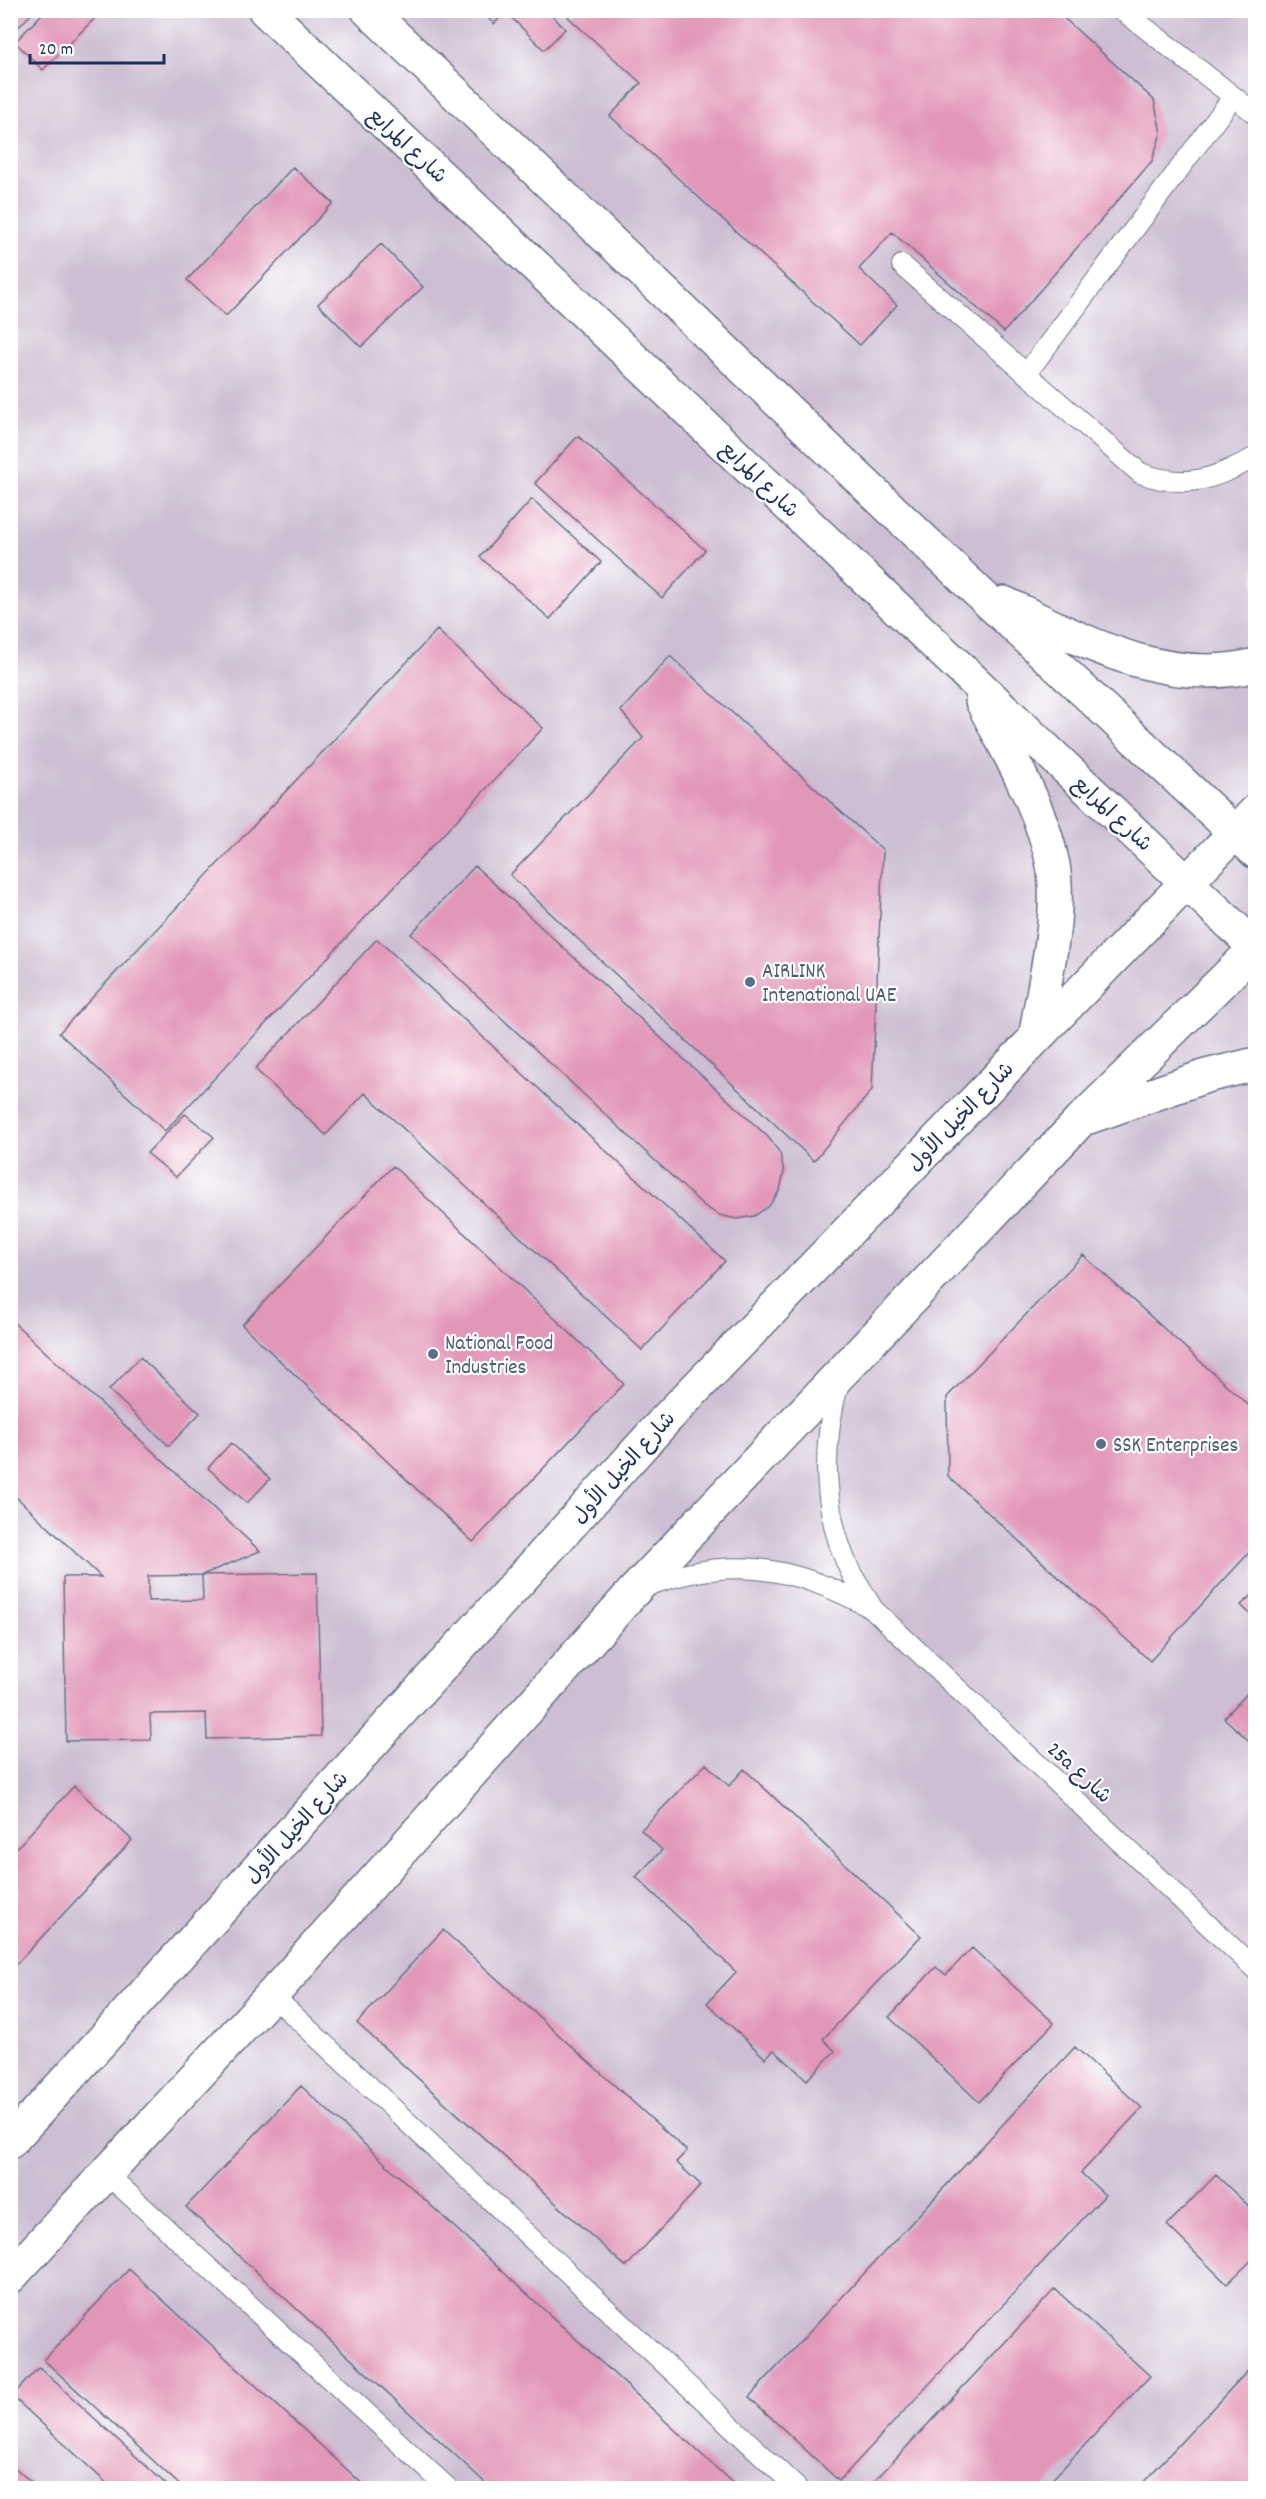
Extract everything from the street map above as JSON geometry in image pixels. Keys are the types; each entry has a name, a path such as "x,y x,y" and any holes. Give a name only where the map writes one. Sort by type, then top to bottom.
{"main road":[{"name":"شارع المرابع","path":"265,10 1256,948"},
{"path":"368,10 977,591 1248,832"},
{"path":"977,591 1088,643 1129,659 1173,669 1218,672 1256,666"},
{"path":"974,683 1031,801 1044,832 1053,866 1055,909 1035,1039"},
{"name":"شارع الخيل الأول","path":"10,2142 668,1417 1186,882 1248,832"},
{"path":"10,2277 108,2175 272,1995 633,1592 1082,1119 1256,948"},
{"path":"1082,1119 1206,1076 1256,1064"}],"lane":[{"path":"1122,10 1256,114"},
{"path":"1026,374 1233,97"},
{"path":"902,265 1140,473 1159,480 1196,482 1213,478 1256,458"},
{"name":"25a شارع","path":"843,1369 831,1410 826,1451 828,1493 837,1533 851,1572 873,1609"},
{"name":"25a شارع","path":"633,1592 666,1579 702,1570 737,1568 773,1570 808,1578 841,1591 873,1609 1256,1970"},
{"path":"272,1995 797,2488"},
{"path":"108,2175 448,2488"}],"shaded area":[{"path":"11,11 1255,11 1255,2488 11,2488"}],"building":[{"path":"10,10 35,10 10,36"},
{"path":"46,10 91,10 97,16 43,70 15,42"},
{"path":"480,10 507,10 494,24"},
{"path":"509,10 547,10 565,29 544,50 507,13"},
{"path":"574,10 1055,10 1154,100 1161,133 1152,161 1004,332 892,232 859,269 897,305 860,345 610,116 641,83 568,17"},
{"path":"293,167 333,203 226,316 187,280"},
{"path":"381,244 423,287 361,347 318,304"},
{"path":"578,436 705,550 662,598 535,483"},
{"path":"532,499 601,562 550,619 480,557"},
{"path":"437,630 543,728 165,1131 59,1033"},
{"name":"AIRLINK Intenational UAE","path":"670,656 883,850 872,1090 814,1161 510,875 643,738 621,711"},
{"path":"475,866 768,1137 780,1153 784,1172 780,1190 769,1206 754,1216 737,1219 719,1215 704,1206 411,934"},
{"path":"377,939 725,1261 642,1350 365,1093 326,1135 255,1069"},
{"path":"185,1114 214,1137 176,1177 147,1153"},
{"name":"National Food Industries","path":"393,1166 624,1384 473,1542 242,1325"},
{"name":"SSK Enterprises","path":"1083,1255 1256,1412 1256,1545 1150,1661 948,1476 947,1397"},
{"path":"10,1319 260,1551 202,1575 317,1573 321,1736 207,1739 206,1713 150,1714 151,1740 66,1741 63,1577 101,1577 10,1491","holes":["202,1575 203,1600 148,1601 148,1576"]},
{"path":"140,1357 200,1413 169,1446 109,1390"},
{"path":"231,1443 270,1479 247,1503 208,1468"},
{"path":"1256,1592 1256,1620 1241,1605"},
{"path":"1256,1684 1256,1747 1224,1718"},
{"path":"706,1764 729,1786 744,1769 921,1936 823,2039 835,2051 807,2080 774,2050 765,2058 707,2003 736,1972 636,1877 662,1850 641,1830"},
{"path":"74,1786 132,1840 10,1971 10,1855"},
{"path":"443,1930 687,2151 676,2162 701,2185 626,2267 357,2023"},
{"path":"972,1948 1054,2023 979,2102 889,2017 936,1967 946,1975"},
{"path":"1075,2047 1142,2108 1081,2173 1105,2195 839,2481 749,2397"},
{"path":"301,2086 738,2488 491,2488 186,2207"},
{"path":"1216,2175 1256,2213 1256,2256 1227,2284 1167,2225"},
{"path":"129,2269 367,2488 183,2488 44,2360"},
{"path":"1055,2289 1150,2376 1044,2488 868,2488"},
{"path":"1256,2362 1256,2488 1138,2488"},
{"path":"39,2367 170,2488 112,2488 12,2396"},
{"path":"10,2463 37,2488 10,2488"}],"place":[{"name":"AIRLINK Intenational UAE","path":"750,982"},
{"name":"National Food Industries","path":"433,1354"},
{"name":"SSK Enterprises","path":"1101,1444"}]}
